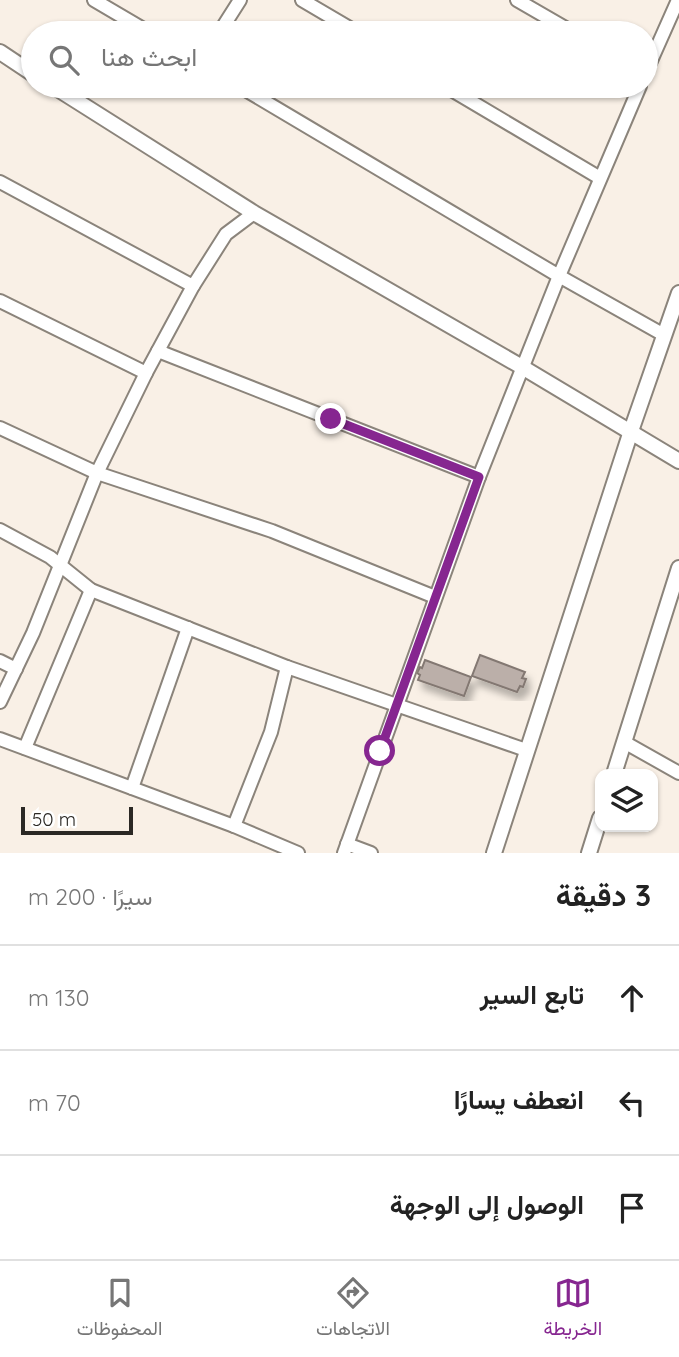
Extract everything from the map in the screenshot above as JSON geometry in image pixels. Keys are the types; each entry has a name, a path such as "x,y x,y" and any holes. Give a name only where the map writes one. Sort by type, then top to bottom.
{"street":[{"path":"94,0 130,21"},
{"path":"227,21 240,0"},
{"path":"302,0 338,21"},
{"path":"517,0 553,21"},
{"path":"658,45 678,0"},
{"path":"0,52 21,66"},
{"path":"71,98 254,213 631,431 673,457 679,468"},
{"path":"259,98 559,276 664,335"},
{"path":"466,98 600,178"},
{"path":"371,853 345,849 479,477 559,276 635,98"},
{"path":"0,182 192,286"},
{"path":"0,702 33,633 97,473 146,373 192,286 226,234 254,213"},
{"path":"494,853 631,431 679,293"},
{"path":"0,301 146,373"},
{"path":"158,351 479,477"},
{"path":"0,428 97,473 272,531 435,597"},
{"path":"0,530 50,557 91,590 287,667 526,750"},
{"path":"616,769 679,568"},
{"path":"25,748 91,590"},
{"path":"132,788 188,628"},
{"path":"0,661 16,669"},
{"path":"234,825 271,732 287,667"},
{"path":"0,738 234,825 298,853"},
{"path":"624,742 679,773"},
{"path":"591,852 596,832"}],"building":[{"path":"480,655 525,672 522,678 526,679 523,687 520,686 517,692 472,676"},
{"path":"425,660 471,677 464,696 418,680 420,675 417,673"}],"route":[{"path":"331,419 479,477 380,751"}]}
